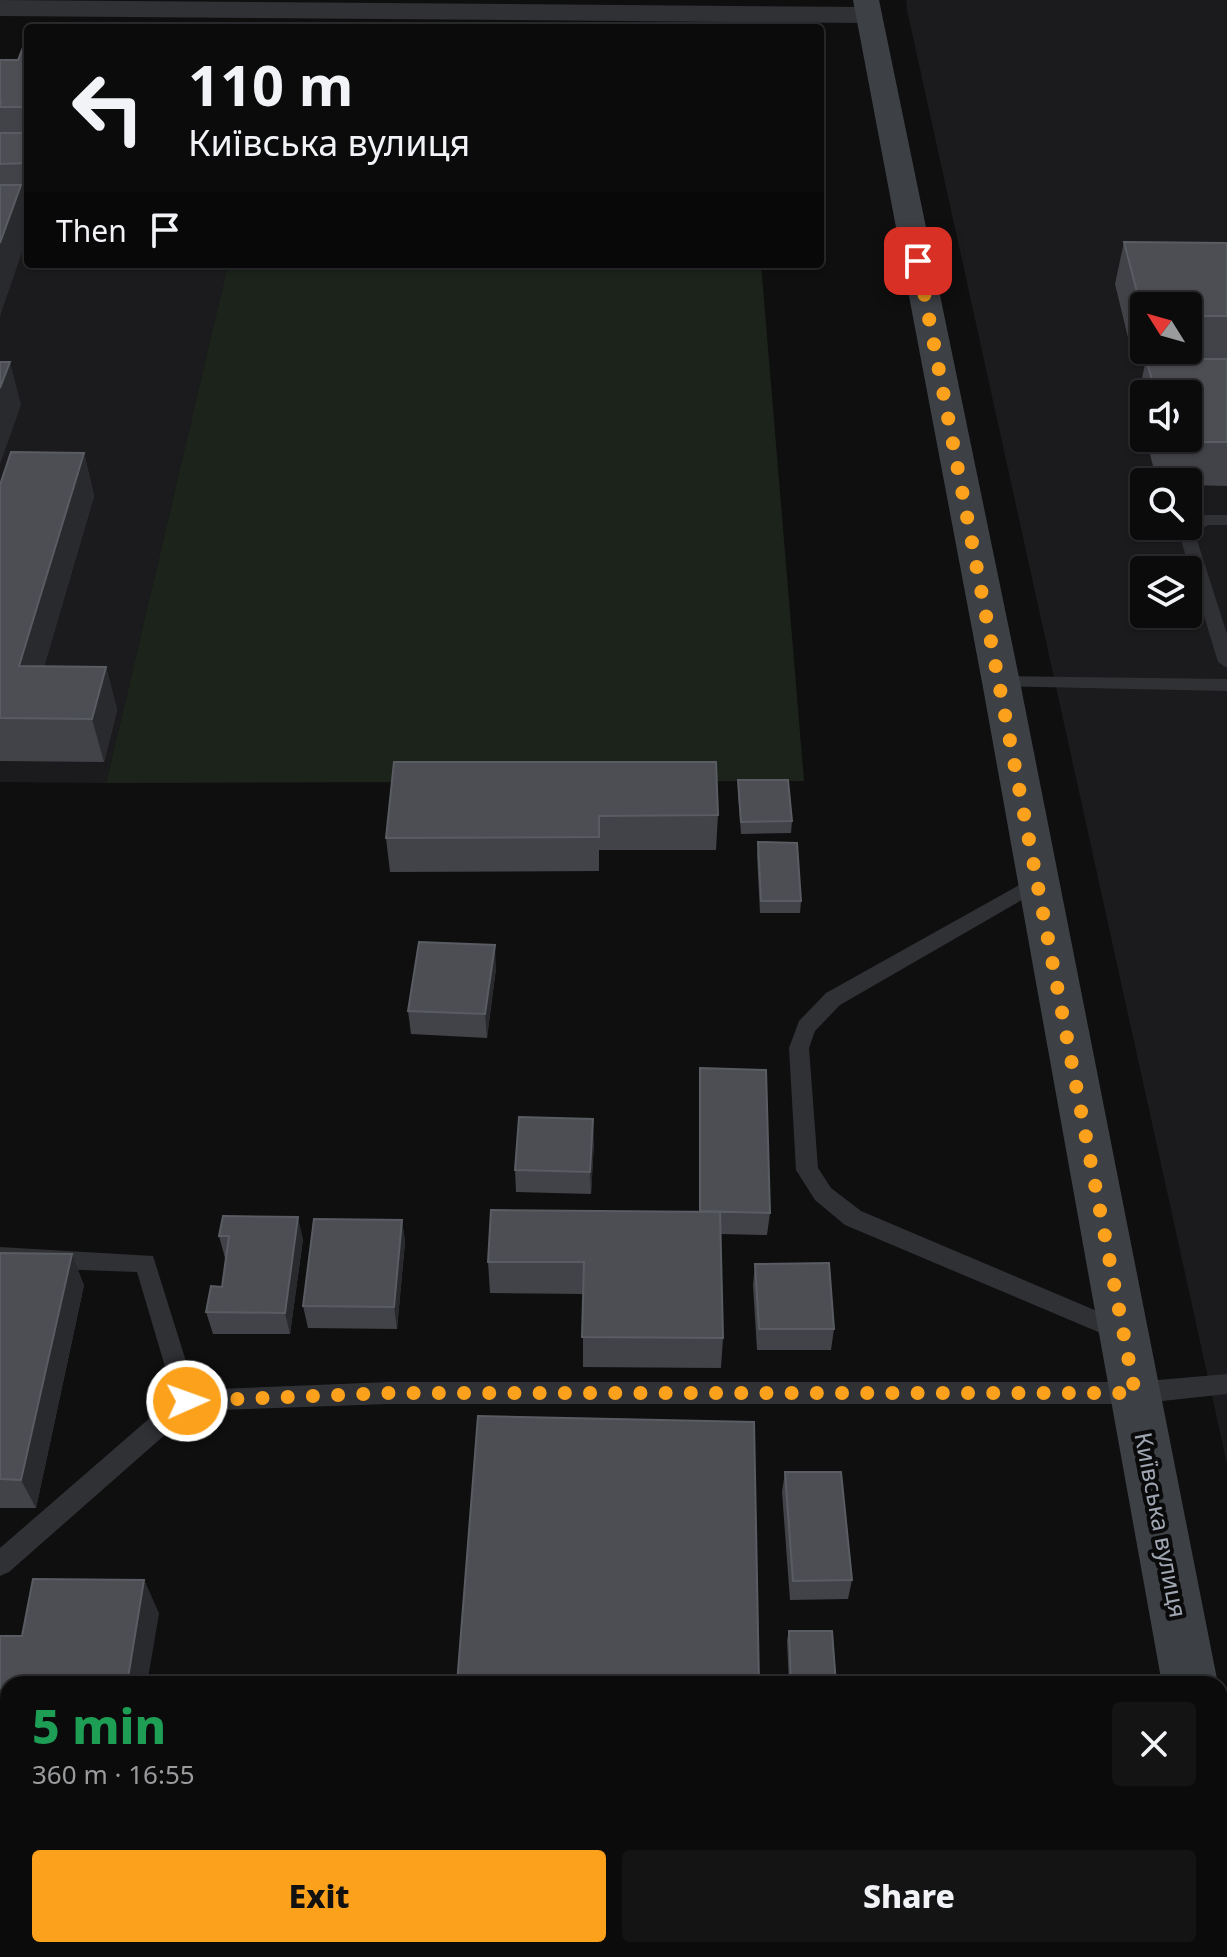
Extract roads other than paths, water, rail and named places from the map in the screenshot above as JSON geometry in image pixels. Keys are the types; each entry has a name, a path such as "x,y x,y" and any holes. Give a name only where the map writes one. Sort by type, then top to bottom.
{"main road":[{"name":"Київська вулиця","path":"868,7 1001,682 1188,1676"}],"street":[{"path":"0,8 868,7"}],"lane":[{"path":"1227,520 1205,520 1192,528 1189,540 1227,662"},
{"path":"1001,682 1227,685"},
{"path":"1039,881 833,999 806,1027 799,1048 807,1170 823,1194 853,1218 1123,1333"},
{"path":"0,1257 145,1263 187,1401"},
{"path":"0,1564 187,1401 389,1393 1135,1393 1227,1384"}]}
